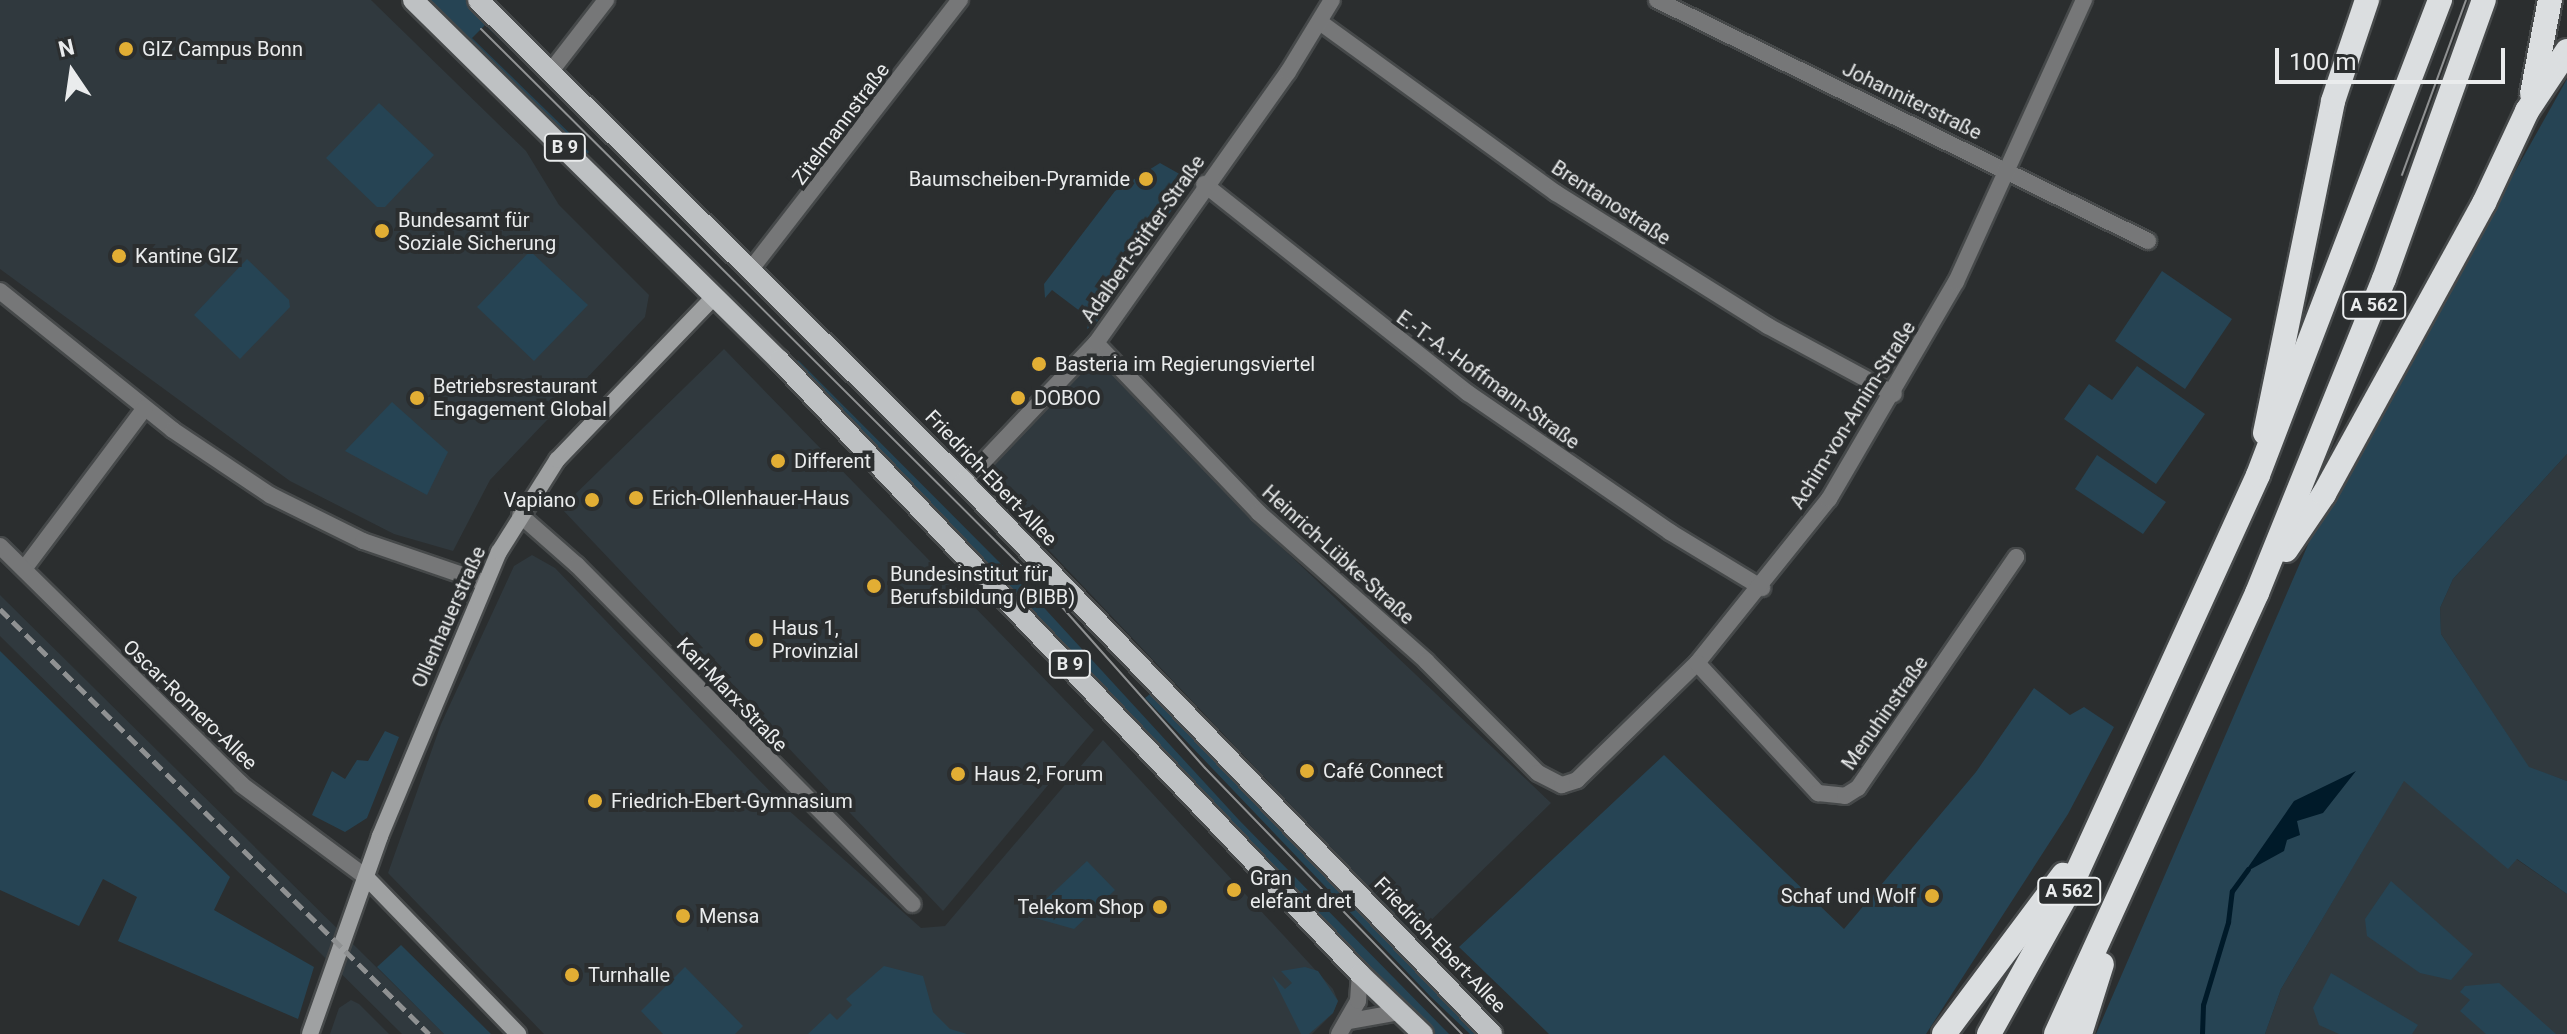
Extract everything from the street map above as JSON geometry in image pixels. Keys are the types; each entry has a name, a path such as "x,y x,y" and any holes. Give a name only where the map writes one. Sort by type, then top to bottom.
{"highway":[{"path":"2258,475 2279,352 2333,101 2367,0"},
{"name":"A 562","path":"1989,1034 2100,825 2258,475 2440,0"},
{"path":"2527,111 2550,0"},
{"name":"A 562","path":"2056,1034 2118,906 2257,593 2384,279 2482,6"},
{"path":"2257,593 2324,494 2484,203 2527,111 2567,51"},
{"path":"1944,1034 2100,825"},
{"path":"2080,1034 2118,906"}],"main road":[{"name":"B 9","path":"413,0 715,296 1009,598 1360,974 1423,1034"},
{"name":"Friedrich-Ebert-Allee","path":"478,0 964,482 1492,1034"},
{"name":"Ollenhauerstraße","path":"310,1034 366,877 483,582 520,515 557,460 715,296"},
{"path":"366,877 518,1034"}],"street":[{"path":"551,71 606,0"},
{"name":"Zitelmannstraße","path":"751,269 960,0"},
{"name":"Adalbert-Stifter-Straße","path":"964,482 1096,343 1204,184 1321,23 1332,0"},
{"name":"Johanniterstraße","path":"1657,0 2007,169 2148,241"},
{"name":"Achim-von-Arnim-Straße","path":"1562,785 1577,780 1697,663 1762,588 1829,499 1894,394 1956,282 2084,0"},
{"name":"Brentanostraße","path":"1321,23 1556,193 1768,326 1894,394"},
{"name":"E.-T.-A.-Hoffmann-Straße","path":"1204,184 1468,393 1600,486 1762,588"},
{"path":"0,291 145,408 270,495 363,541 483,582"},
{"name":"Heinrich-Lübke-Straße","path":"1096,343 1259,513 1426,661 1538,773 1562,785"},
{"path":"24,569 145,408"},
{"name":"Karl-Marx-Straße","path":"520,515 577,565 913,904"},
{"name":"Oscar-Romero-Allee","path":"0,546 242,785 366,877"},
{"name":"Menuhinstraße","path":"1697,663 1818,793 1845,796 1866,777 2016,557"},
{"path":"1344,1028 1360,974"},
{"path":"1344,1028 1400,1012"}],"shaded area":[{"path":"0,0 371,0 526,151 559,205 649,295 645,317 490,480 453,551 394,534 290,481 0,269"},
{"path":"424,0 467,0 606,135 602,139 485,25 472,38 589,152 586,155"},
{"path":"2567,79 2567,454 2453,579 2440,608 2441,634 2529,767 2567,781 2567,894 2517,859 2508,869 2404,781 2281,989 2265,1034 2096,1034 2316,526"},
{"path":"379,103 434,155 385,207 377,207 326,158"},
{"path":"1160,163 1192,181 1144,250 1139,248 1096,324 1087,329 1089,318 1052,290 1045,298 1044,284 1115,191"},
{"path":"530,251 588,305 534,361 477,307"},
{"path":"247,259 289,300 290,307 240,359 194,315"},
{"path":"2162,271 2232,319 2185,389 2115,341"},
{"path":"724,349 1094,730 943,911 561,508"},
{"path":"798,360 1036,599 1239,820 1449,1034 1431,1034 1312,913 794,365"},
{"path":"1090,360 1101,361 1255,522 1551,803 1415,936 990,488 988,475 994,463"},
{"path":"2137,366 2205,414 2156,484 2064,419 2089,384 2112,400"},
{"path":"392,402 448,452 427,495 345,451"},
{"path":"2567,454 2567,781 2529,768 2441,634 2440,608 2453,579"},
{"path":"2097,455 2166,502 2143,534 2075,489"},
{"path":"532,555 555,568 786,808 921,928 945,926 1103,740 1333,989 1338,1001 1333,1013 1312,1034 544,1034 388,873 441,724 514,566"},
{"path":"0,595 444,1034 402,1034 0,636"},
{"path":"0,651 230,877 214,910 314,967 298,1019 118,941 137,897 103,879 79,926 0,890"},
{"path":"2034,688 2070,715 2084,707 2114,727 2068,814 1926,1034 1549,1034 1459,947 1664,755 1844,929 1976,772"},
{"path":"1150,694 1480,1034 1470,1034 1430,996 1145,698"},
{"path":"385,731 399,737 367,818 345,832 312,815 332,771 345,779 357,760 368,761"},
{"path":"2356,771 2323,813 2297,821 2300,835 2287,840 2284,851 2244,873 2294,801"},
{"path":"2404,780 2508,868 2516,859 2567,894 2567,1034 2265,1034 2281,989"},
{"path":"1087,861 1115,890 1074,929 1028,916"},
{"path":"2391,881 2473,954 2451,980 2420,973 2367,936 2365,919"},
{"path":"401,945 491,1034 444,1034 377,967"},
{"path":"884,966 923,976 933,1012 950,1029 967,1034 808,1034 830,1013 837,1020 852,1005 846,999"},
{"path":"685,967 743,1026 735,1034 663,1034 641,1011"},
{"path":"1305,967 1318,971 1338,1001 1333,1013 1309,1034 1301,1034 1272,976 1285,989 1292,983 1281,971"},
{"path":"2331,973 2418,1025 2412,1034 2339,1034 2319,1025 2313,1008"},
{"path":"2499,983 2556,1034 2486,1034 2460,1011 2470,1000 2460,992 2465,986"},
{"path":"351,1000 389,1034 330,1034 339,1008"}],"waterway":[{"path":"2202,1034 2203,1005 2228,922 2232,891 2248,869"}],"tram line":[{"path":"2402,175 2466,0"},
{"path":"481,29 1062,607 1205,768 1462,1034"}],"railway":[{"path":"0,609 429,1034"}],"place":[{"name":"GIZ Campus Bonn","path":"126,49"},
{"name":"Baumscheiben-Pyramide","path":"1146,179"},
{"name":"Bundesamt für Soziale Sicherung","path":"382,231"},
{"name":"Kantine GIZ","path":"119,256"},
{"name":"Basteria im Regierungsviertel","path":"1039,364"},
{"name":"Betriebsrestaurant Engagement Global","path":"417,398"},
{"name":"DOBOO","path":"1018,398"},
{"name":"Different","path":"778,461"},
{"name":"Erich-Ollenhauer-Haus","path":"636,498"},
{"name":"Vapiano","path":"592,500"},
{"name":"Bundesinstitut für Berufsbildung (BIBB)","path":"874,586"},
{"name":"Haus 1, Provinzial","path":"756,640"},
{"name":"Café Connect","path":"1307,771"},
{"name":"Haus 2, Forum","path":"958,774"},
{"name":"Friedrich-Ebert-Gymnasium","path":"595,801"},
{"name":"Gran elefant dret","path":"1234,890"},
{"name":"Schaf und Wolf","path":"1932,896"},
{"name":"Telekom Shop","path":"1160,907"},
{"name":"Mensa","path":"683,916"},
{"name":"Turnhalle","path":"572,975"}]}
